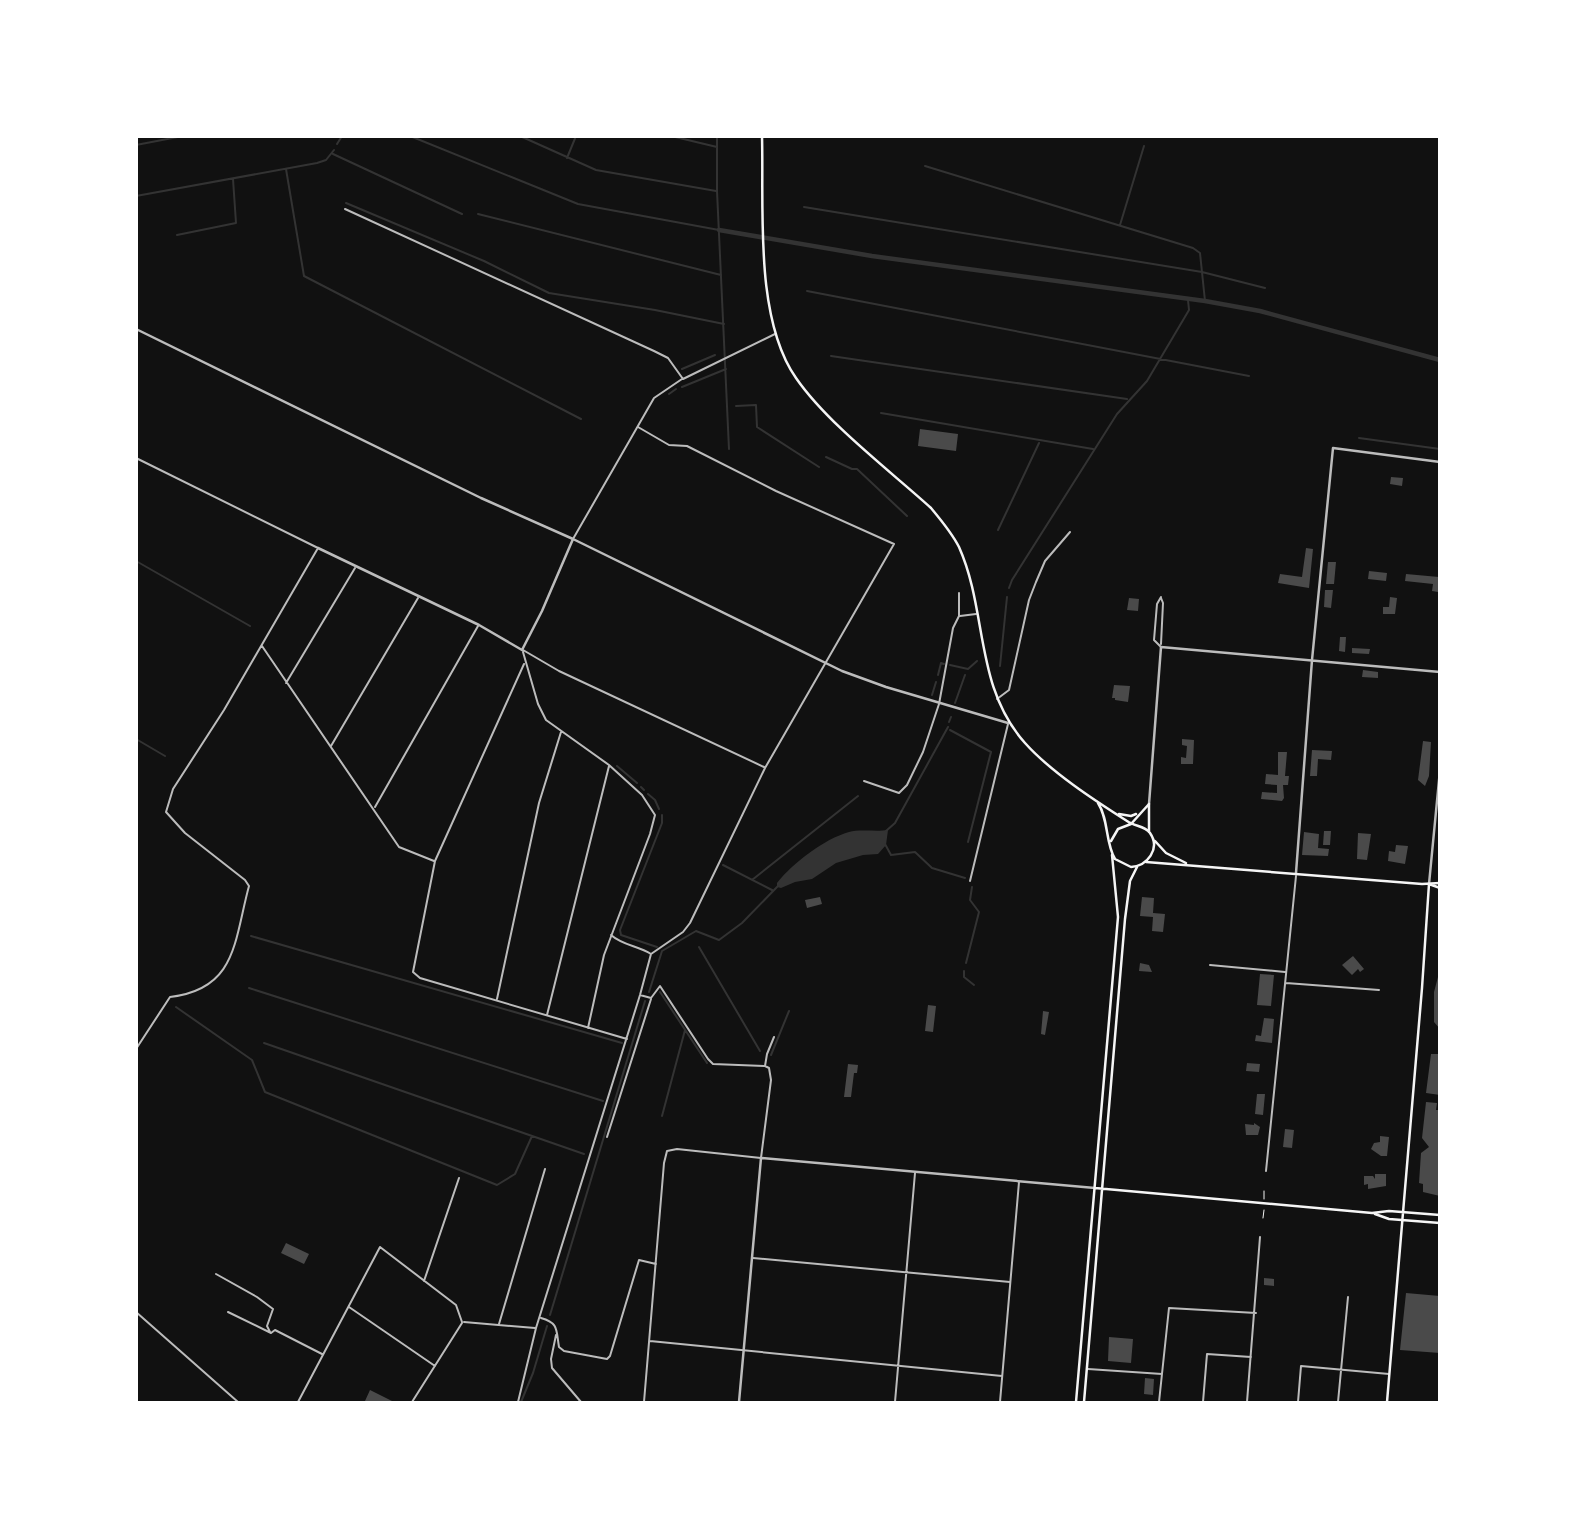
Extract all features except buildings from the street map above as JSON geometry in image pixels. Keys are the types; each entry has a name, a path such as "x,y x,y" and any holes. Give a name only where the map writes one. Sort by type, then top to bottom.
{"main road":[{"path":"762,136 766,288 776,334 791,369 811,397 931,508 948,529 959,548 997,699 1008,723 1026,744 1098,803 1131,824"},
{"path":"1076,1402 1118,917 1111,848 1105,817 1098,803"},
{"path":"1131,824 1149,804"},
{"path":"1149,804 1149,832"},
{"path":"1116,814 1131,816 1139,813"},
{"path":"1111,848 1114,835 1124,826 1138,825 1149,832 1166,853 1189,864"},
{"path":"1084,1402 1125,919 1130,881 1137,867 1146,862 1153,852 1153,839"},
{"path":"1112,854 1120,864 1137,867"},
{"path":"1146,862 1440,883"},
{"path":"1429,884 1440,888"},
{"path":"1387,1402 1429,884"},
{"path":"1095,1188 1372,1213 1440,1215"},
{"path":"1372,1213 1389,1219 1440,1223"}],"street":[{"path":"345,209 654,351 667,358 683,379"},
{"path":"136,329 825,663 886,687 1008,723 970,881"},
{"path":"588,1029 604,954 655,815 642,795 609,765 546,720 524,664 522,650 573,540 654,398 683,379 776,334"},
{"path":"517,1402 536,1328 651,954 683,932 690,923 765,768 894,544 776,491 687,446 669,444 638,427"},
{"path":"1266,1171 1296,873 1312,660 1333,448 1440,462"},
{"path":"136,458 355,567 479,625 559,671 765,768"},
{"path":"997,699 1009,690 1035,582 1045,561 1070,532"},
{"path":"136,1049 170,997 189,995 212,984 221,976 231,956 249,886 185,833 166,812 173,789 318,548"},
{"path":"286,683 355,567"},
{"path":"864,781 899,793 907,785 923,752 939,704 953,628 959,616 959,593"},
{"path":"330,747 418,597"},
{"path":"1149,804 1161,647 1161,597 1157,604 1154,640 1161,647 1440,672"},
{"path":"959,616 976,614"},
{"path":"374,808 479,625"},
{"path":"261,645 399,846 435,862"},
{"path":"524,664 435,862 413,972 419,978 627,1039"},
{"path":"497,1000 539,803 561,732"},
{"path":"547,1016 609,765"},
{"path":"1429,884 1440,770"},
{"path":"611,935 617,941 643,948 651,954"},
{"path":"1210,965 1286,972"},
{"path":"1285,982 1379,990"},
{"path":"607,1137 651,998 660,986 713,1064 769,1068 771,1080 738,1402"},
{"path":"640,995 651,998"},
{"path":"765,1066 774,1037"},
{"path":"644,1402 667,1151 677,1149 1095,1188"},
{"path":"499,1324 545,1169"},
{"path":"895,1402 915,1173"},
{"path":"424,1282 459,1178"},
{"path":"1000,1402 1019,1182"},
{"path":"1247,1402 1261,1237"},
{"path":"298,1402 380,1247 456,1305 462,1322"},
{"path":"752,1258 1010,1282"},
{"path":"556,1334 559,1347 564,1351 607,1359 639,1260 655,1263"},
{"path":"216,1275 257,1297 273,1309 267,1326 271,1333"},
{"path":"1338,1402 1348,1297"},
{"path":"348,1306 435,1366"},
{"path":"1159,1402 1170,1307 1256,1313"},
{"path":"136,1312 238,1402"},
{"path":"228,1312 271,1333"},
{"path":"540,1317 551,1321 557,1329 551,1359 552,1368 581,1402"},
{"path":"462,1322 536,1328"},
{"path":"412,1402 462,1322"},
{"path":"271,1333 275,1330 323,1355"},
{"path":"649,1341 1002,1376"},
{"path":"1203,1402 1207,1354 1251,1357"},
{"path":"1298,1402 1301,1366 1389,1374"},
{"path":"1087,1369 1162,1374"}],"shaded area":[{"path":"888,830 886,845 878,854 863,855 836,863 812,879 777,887 777,883 791,868 829,840 853,831"}],"waterway":[{"path":"136,145 183,136"},
{"path":"337,144 342,136"},
{"path":"410,136 578,204 719,230"},
{"path":"520,136 596,170 716,191"},
{"path":"567,158 576,136"},
{"path":"671,136 717,147"},
{"path":"717,136 717,191 729,449"},
{"path":"1120,225 1144,146"},
{"path":"136,196 317,163 326,160 334,150"},
{"path":"333,154 462,214"},
{"path":"925,166 1193,248 1200,253 1205,301"},
{"path":"286,169 304,276 581,419"},
{"path":"177,235 236,223 233,179"},
{"path":"346,203 484,261 549,293 724,324"},
{"path":"804,207 1202,272 1265,288"},
{"path":"478,214 721,275"},
{"path":"719,230 872,256 1205,301 1260,311 1440,360"},
{"path":"807,291 1249,376"},
{"path":"1009,588 1117,414 1147,381 1189,310 1188,300"},
{"path":"682,369 715,355"},
{"path":"831,356 1127,399"},
{"path":"682,387 726,369"},
{"path":"669,394 676,389"},
{"path":"736,406 756,405 757,427 819,467"},
{"path":"881,413 1093,449"},
{"path":"1359,438 1440,449"},
{"path":"998,530 1039,443"},
{"path":"826,457 857,469 907,516"},
{"path":"136,561 250,626"},
{"path":"1000,666 1007,597"},
{"path":"950,665 968,669 977,661"},
{"path":"938,675 941,663 944,664"},
{"path":"955,703 965,675"},
{"path":"932,695 936,682"},
{"path":"949,722 951,717"},
{"path":"886,831 895,823 948,727"},
{"path":"950,730 991,752 968,842"},
{"path":"136,739 165,756"},
{"path":"617,766 637,783"},
{"path":"641,787 644,790"},
{"path":"648,794 659,809"},
{"path":"752,880 858,796"},
{"path":"657,947 621,935 620,930 662,823 662,815"},
{"path":"885,844 891,855 915,852 932,868 965,878"},
{"path":"723,865 772,890"},
{"path":"649,992 662,951 696,931 719,940 742,923 778,886"},
{"path":"966,963 979,912 970,900 972,887"},
{"path":"251,936 622,1043"},
{"path":"699,947 760,1051"},
{"path":"964,971 964,977 974,985"},
{"path":"249,988 603,1101"},
{"path":"660,992 707,1063"},
{"path":"550,1315 645,1001"},
{"path":"176,1007 252,1060 265,1092 497,1185 515,1174 532,1136"},
{"path":"771,1055 789,1011"},
{"path":"662,1116 685,1030"},
{"path":"264,1043 584,1154"},
{"path":"521,1402 547,1326"}]}
